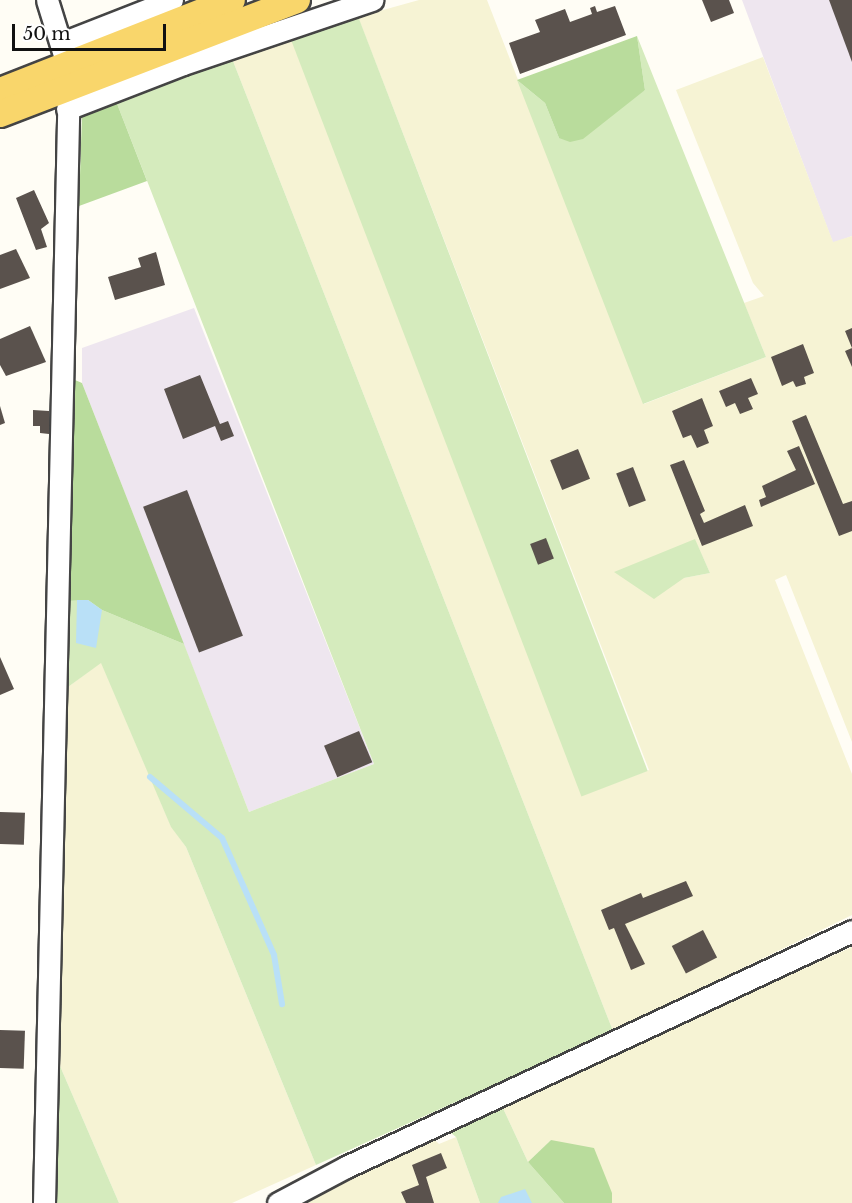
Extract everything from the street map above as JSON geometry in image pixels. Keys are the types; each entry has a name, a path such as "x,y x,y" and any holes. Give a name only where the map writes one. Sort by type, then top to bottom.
{"main road":[{"path":"0,114 66,76 232,0"},
{"path":"0,91 66,76 297,0"}],"street":[{"path":"44,1203 66,76 47,0"},
{"path":"66,76 172,0"},
{"path":"66,76 183,64 372,0"},
{"path":"278,1203 346,1167 852,931"}],"shaded area":[{"path":"419,0 487,0 644,404 766,357 744,303 764,296 753,283 676,90 763,57 833,242 852,236 852,742 786,575 775,580 852,774 852,915 613,1031 231,56 289,33 586,794 649,770 358,17","holes":["695,540 710,573 684,578"]},
{"path":"742,0 852,0 852,236 833,243"},
{"path":"194,308 374,764 249,812 82,383 82,348"},
{"path":"101,662 171,826 186,847 316,1165 232,1203 119,1203 60,1066 68,687"},
{"path":"852,947 852,1203 612,1203 612,1193 551,1140 528,1162 501,1104"},
{"path":"456,1137 480,1203 301,1203 435,1140 439,1144"}],"green space":[{"path":"356,11 648,771 581,796 290,36"},
{"path":"637,36 766,357 643,404 517,80 545,103 559,138 645,90"},
{"path":"637,36 645,90 583,139 570,142 559,138 545,103 517,80"},
{"path":"231,56 613,1031 316,1165 186,847 171,827 101,663 68,687 68,601 88,600 102,610 184,644 249,812 374,764 116,101"},
{"path":"116,101 147,181 79,206 82,114"},
{"path":"75,380 82,383 184,644 102,610 88,600 68,601"},
{"path":"695,539 710,573 684,578 654,599 614,572"},
{"path":"60,1066 119,1203 51,1203"},
{"path":"501,1104 528,1162 564,1203 480,1203 456,1137 445,1128"},
{"path":"551,1140 594,1148 612,1193 612,1203 564,1203 528,1162"}],"water":[{"path":"77,600 88,600 102,610 96,648 76,643"},
{"path":"525,1189 532,1203 498,1203 501,1197"}],"building":[{"path":"702,0 729,0 734,13 711,22"},
{"path":"829,0 852,0 852,62"},
{"path":"595,6 597,12 615,6 626,35 520,74 509,43 540,32 535,20 565,9 570,22 592,14 590,8"},
{"path":"34,190 49,223 41,229 47,247 36,250 16,198"},
{"path":"16,249 30,278 0,289 0,255"},
{"path":"156,252 165,285 115,300 108,277 141,267 138,258"},
{"path":"30,326 46,362 6,376 0,365 0,339"},
{"path":"852,328 852,348 845,331"},
{"path":"803,344 814,373 804,377 806,384 796,387 793,381 782,386 771,357"},
{"path":"852,348 852,367 845,351"},
{"path":"200,375 220,424 228,421 234,436 221,441 215,426 183,439 164,389"},
{"path":"751,378 758,394 748,398 753,409 740,414 735,403 726,407 719,391"},
{"path":"702,398 713,426 704,430 709,443 697,448 691,435 683,438 672,411"},
{"path":"0,406 5,423 0,425"},
{"path":"33,410 49,411 49,434 40,433 40,426 33,426"},
{"path":"806,415 843,504 852,501 852,531 839,536 792,421"},
{"path":"799,446 815,484 761,507 759,500 766,497 762,486 796,470 787,451"},
{"path":"578,449 590,479 562,490 550,460"},
{"path":"684,460 705,511 700,514 704,523 745,505 753,526 702,546 670,465"},
{"path":"633,467 646,501 629,507 616,473"},
{"path":"187,490 243,636 199,652 143,507"},
{"path":"546,538 554,559 538,565 530,544"},
{"path":"0,657 14,689 0,695"},
{"path":"359,731 372,762 337,777 324,746"},
{"path":"0,812 25,813 24,845 0,844"},
{"path":"686,881 693,896 625,924 645,964 631,970 614,928 609,930 601,910 641,893 643,898"},
{"path":"703,930 717,958 686,974 672,946"},
{"path":"0,1030 25,1031 24,1069 0,1068"},
{"path":"441,1153 447,1168 426,1177 434,1203 406,1203 401,1192 419,1185 412,1165"}],"waterway":[{"path":"150,777 222,838 274,955 282,1004"}]}
